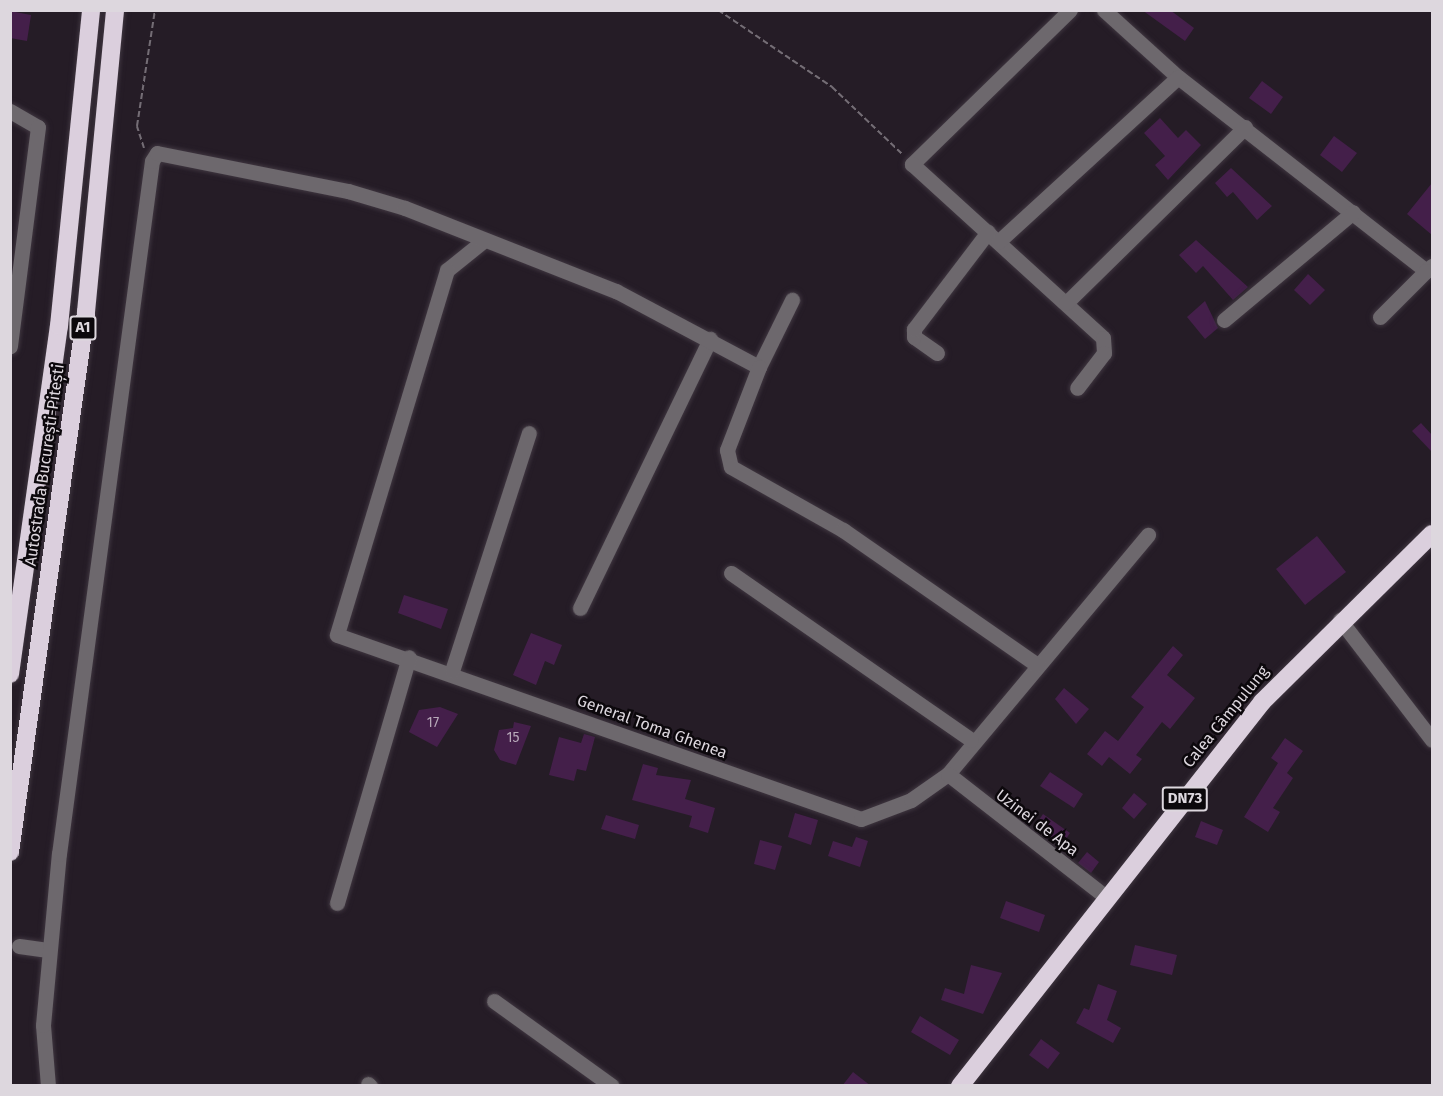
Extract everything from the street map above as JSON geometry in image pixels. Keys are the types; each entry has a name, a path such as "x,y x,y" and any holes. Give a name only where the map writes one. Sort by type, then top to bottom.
{"highway":[{"name":"Autostrada București-Pitești","path":"10,675 59,326 90,10"},
{"name":"Autostrada București-Pitești","path":"10,852 86,312 115,10"},
{"name":"Calea Câmpulung","path":"960,1086 1262,702 1340,620 1432,534"}],"street":[{"path":"1070,10 912,164 1066,303 1106,343 1077,388"},
{"path":"1104,10 1178,76 1429,268 1380,317"},
{"path":"937,353 914,337 914,329 993,237 1178,76"},
{"path":"10,111 38,127 10,346"},
{"path":"1066,303 1245,127"},
{"path":"48,1086 43,1024 48,950 152,161 167,153 348,191 616,291 759,367"},
{"path":"1224,320 1353,212"},
{"name":"General Toma Ghenea","path":"483,241 447,270 337,635 452,671 851,817 891,810 948,774"},
{"path":"792,300 759,367 727,450 731,467 843,530 1037,665"},
{"path":"580,608 710,339"},
{"path":"452,671 529,433"},
{"path":"948,774 971,740 1148,535"},
{"path":"731,573 971,740"},
{"path":"1340,620 1432,740"},
{"path":"337,903 408,657"},
{"name":"Uzinei de Apa","path":"948,774 1107,898"},
{"path":"19,946 48,950"},
{"path":"494,1001 612,1086"}],"path":[{"path":"152,161 137,126 155,10"},
{"path":"718,10 832,87 912,164"}],"building":[{"path":"1142,10 1170,10 1194,28 1185,41"},
{"path":"10,11 31,15 27,41 10,38"},
{"path":"1262,81 1283,97 1271,114 1249,98"},
{"path":"1160,118 1178,138 1186,130 1201,145 1168,180 1155,165 1165,156 1144,133"},
{"path":"1334,136 1357,153 1342,172 1320,155"},
{"path":"1231,168 1272,206 1257,220 1233,192 1227,197 1215,183"},
{"path":"1432,183 1432,235 1407,214"},
{"path":"1196,240 1248,287 1233,300 1203,266 1196,273 1179,255"},
{"path":"1308,274 1325,290 1310,305 1294,290"},
{"path":"1205,301 1218,328 1205,339 1187,317"},
{"path":"1421,423 1432,435 1432,452 1412,431"},
{"path":"1317,536 1346,572 1305,605 1276,569"},
{"path":"404,595 448,609 441,629 398,613"},
{"path":"531,633 562,645 554,665 545,661 536,685 513,675"},
{"path":"1173,646 1183,655 1167,675 1195,698 1170,729 1162,722 1136,755 1142,759 1130,774 1109,757 1102,766 1087,754 1105,731 1118,741 1144,707 1131,697"},
{"path":"1064,688 1089,709 1076,724 1055,699"},
{"path":"440,707 458,714 437,747 409,732 419,710"},
{"path":"514,722 531,726 516,765 500,760 494,750 499,730 513,728"},
{"path":"584,734 595,737 586,771 577,769 574,781 549,775 559,737 581,743"},
{"path":"1285,738 1303,751 1287,773 1293,778 1273,808 1280,812 1268,832 1244,817 1278,763 1271,758"},
{"path":"643,764 658,768 656,775 691,780 685,799 715,808 708,833 689,827 692,816 632,800"},
{"path":"1050,772 1083,794 1074,808 1040,786"},
{"path":"1134,793 1147,804 1134,819 1122,808"},
{"path":"795,813 818,820 811,845 788,837"},
{"path":"1043,814 1070,833 1062,845 1035,826"},
{"path":"606,815 639,825 635,839 601,829"},
{"path":"1201,821 1223,830 1217,845 1195,837"},
{"path":"856,837 868,841 860,867 828,856 833,841 852,847"},
{"path":"760,840 782,846 775,870 754,864"},
{"path":"1087,852 1099,862 1091,873 1078,863"},
{"path":"1006,901 1045,915 1039,932 1000,918"},
{"path":"1135,945 1177,955 1172,975 1130,965"},
{"path":"971,965 1002,973 983,1014 941,1000 945,988 964,994"},
{"path":"1098,984 1117,991 1107,1020 1121,1028 1113,1043 1076,1023 1084,1008 1089,1010"},
{"path":"920,1016 959,1040 950,1055 911,1032"},
{"path":"1041,1039 1060,1053 1048,1069 1029,1055"},
{"path":"853,1072 871,1086 842,1086"}]}
